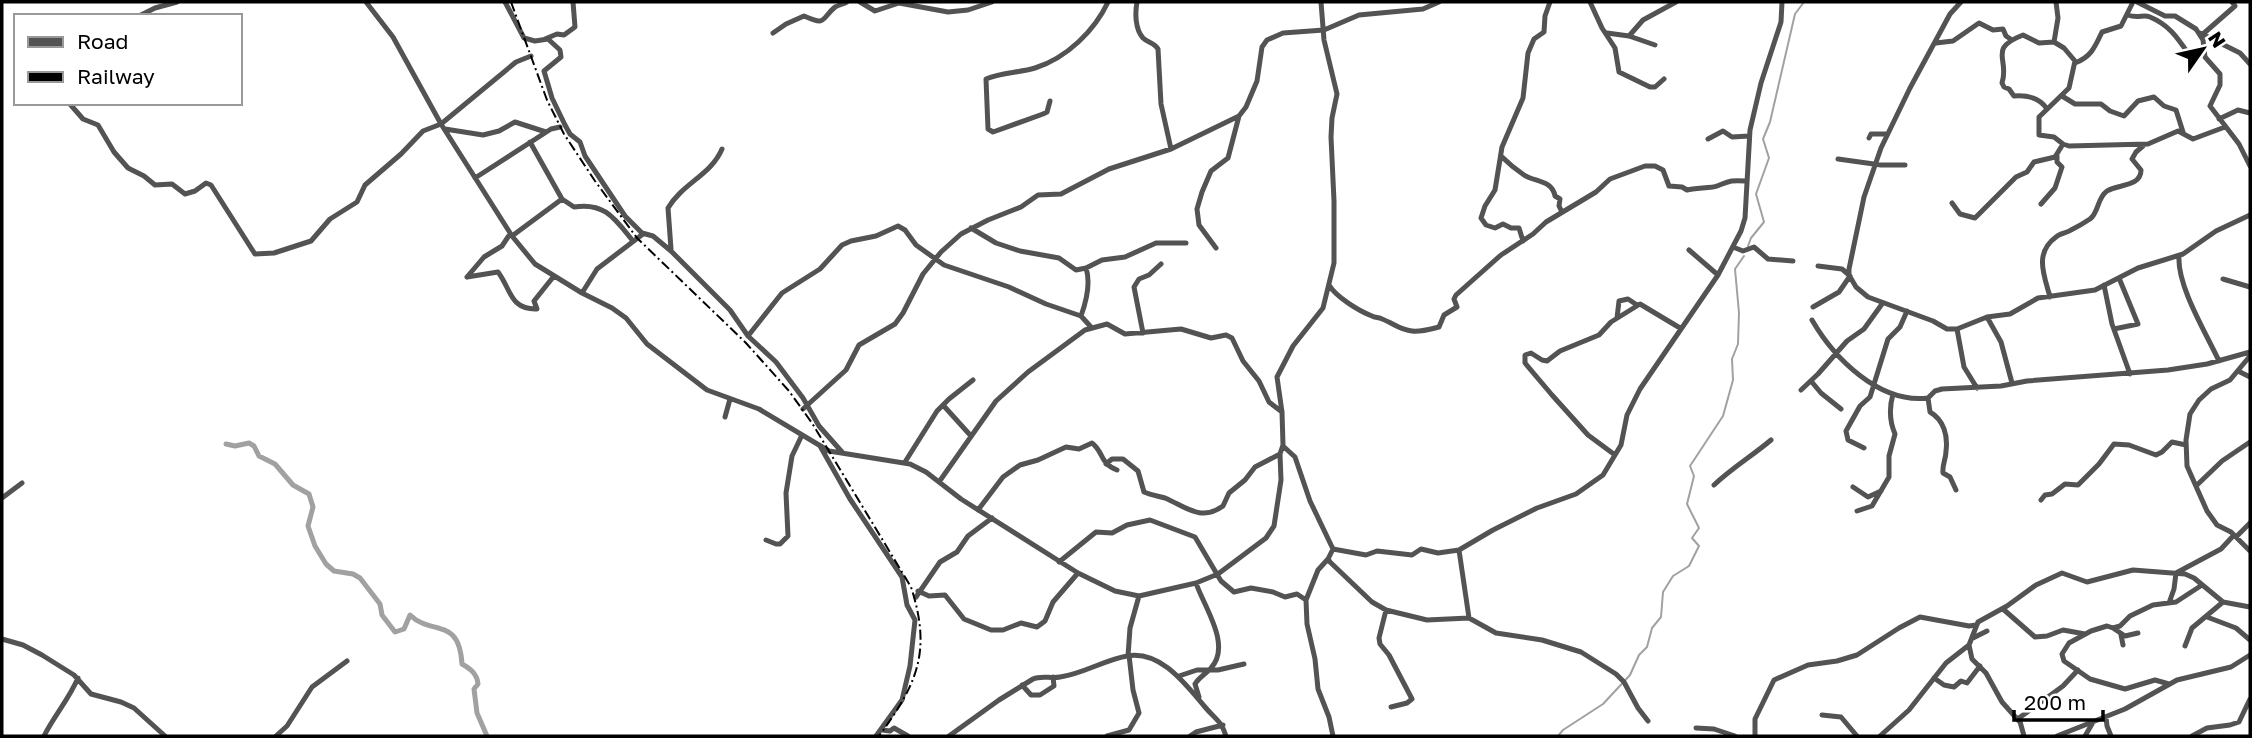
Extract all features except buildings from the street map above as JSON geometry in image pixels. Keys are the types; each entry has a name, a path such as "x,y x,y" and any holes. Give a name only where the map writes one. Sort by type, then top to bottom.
{"street":[{"path":"143,14 177,2"},
{"path":"366,2 393,37 443,127 511,235 535,264 582,293 612,307 626,318 647,344 707,390 759,409 829,451 905,462 926,472 978,510 1059,562 1115,592 1139,596 1196,583 1217,574 1266,538 1275,526 1281,480 1280,454 1283,446 1278,373 1293,346 1321,312 1335,258 1331,137 1338,94 1324,30 1321,2"},
{"path":"505,2 524,38 535,41 557,34 564,36 575,27 573,2"},
{"path":"773,33 804,16 818,22 824,20 835,7 847,2"},
{"path":"860,2 875,11 899,3 943,13 968,10 992,2"},
{"path":"1050,101 1047,112 1043,114 993,132 988,129 986,79 1034,68 1060,56 1094,26 1108,2"},
{"path":"1137,2 1136,20 1143,38 1158,49 1161,104 1171,149"},
{"path":"1216,248 1199,225 1198,209 1202,192 1212,171 1228,158 1239,116 1246,107 1258,79 1265,41 1283,33 1324,30 1360,15 1423,9 1439,2"},
{"path":"1524,241 1519,228 1511,228 1503,223 1495,228 1482,221 1483,211 1495,190 1501,156 1523,98 1528,53 1534,39 1544,32 1545,16 1550,2"},
{"path":"1590,2 1615,48 1620,73 1650,87 1655,87 1664,79"},
{"path":"1629,36 1643,20 1676,2"},
{"path":"1333,549 1365,555 1376,551 1412,555 1422,549 1438,552 1459,550 1498,527 1583,490 1603,475 1621,445 1626,419 1633,402 1680,328 1718,275 1745,218 1749,136 1761,83 1781,22 1782,2"},
{"path":"1814,307 1840,292 1849,276 1864,197 1887,134 1951,14 1961,2"},
{"path":"2054,42 2058,18 2056,2"},
{"path":"2075,62 2093,51 2102,32 2119,28 2135,2 2147,3 2165,16 2177,17 2240,53 2250,64"},
{"path":"2200,32 2235,5 2232,2"},
{"path":"2128,15 2151,18 2172,30 2188,53 2204,53"},
{"path":"1936,43 1953,41 1979,23 1993,30 2003,29 2006,36 2012,40"},
{"path":"2200,32 2207,61 2220,74 2220,85 2210,104 2242,149 2250,166"},
{"path":"1607,33 1655,44"},
{"path":"2047,109 2036,99 2025,95 2014,96 2002,85 2004,44 2025,35 2036,42 2054,42 2074,58 2070,86 2062,96 2039,117 2038,134 2056,138 2063,144 2146,144 2161,140 2176,131 2193,139 2225,127"},
{"path":"545,39 560,50 561,57 558,61 544,71 558,110 569,132 580,142 582,150 625,216 643,234 653,236 671,251 730,310 748,335 776,362 805,407 842,452"},
{"path":"443,127 516,62 531,56"},
{"path":"2062,96 2075,104 2102,104 2110,111 2124,116 2135,103 2154,97 2164,106 2177,111 2183,132"},
{"path":"71,105 83,119 101,129 120,161 154,184 172,184 185,194 206,183 211,185 253,250 260,255 311,241 325,223 357,202 365,185 423,131 443,127 483,135 499,131 515,122 546,132"},
{"path":"2219,119 2238,110 2250,113"},
{"path":"805,407 846,370 859,345 890,328 900,318 923,274 949,244 971,228 1021,207 1038,195 1060,194 1109,169 1171,149 1239,116"},
{"path":"475,177 546,132 559,127"},
{"path":"1708,139 1723,131 1733,137 1749,136"},
{"path":"1869,138 1871,134 1887,134"},
{"path":"530,142 562,199 574,207 587,204 602,209 633,241"},
{"path":"2041,204 2057,185 2062,167 2057,162 2057,156 2063,144"},
{"path":"2050,297 2041,258 2045,250 2056,236 2070,232 2090,219 2105,192 2132,184 2140,176 2141,170 2133,157 2146,144"},
{"path":"671,251 668,208 691,181 716,163 722,149"},
{"path":"1501,156 1524,175 1549,186 1560,199 1562,212"},
{"path":"1952,203 1961,214 1974,219 2015,178 2027,172 2034,162 2057,156"},
{"path":"1838,159 1905,165"},
{"path":"1329,285 1334,293 1357,309 1381,318 1395,327 1418,331 1439,327 1444,315 1457,307 1454,299 1456,295 1501,255 1610,179 1646,166 1655,166 1663,170 1669,186 1688,190 1703,186 1715,187 1730,180 1745,181"},
{"path":"554,276 534,301 537,309 520,307 498,272 467,277 484,257 562,199"},
{"path":"1818,265 1841,269 1862,293 1882,304 1907,311 1947,329 1957,329 1987,317 2008,314 2034,299 2094,290 2138,268 2179,256 2216,231 2250,215"},
{"path":"748,335 782,293 820,269 846,243 870,238 899,226 914,242 953,269 1009,287 1081,316 1091,327"},
{"path":"971,228 996,243 1020,251 1059,258 1076,270 1102,260 1125,257 1156,243 1186,243"},
{"path":"582,293 597,269 643,234"},
{"path":"1733,247 1743,251 1754,247 1768,258 1793,261"},
{"path":"1689,250 1718,275"},
{"path":"2179,256 2179,268 2188,297 2219,361"},
{"path":"1143,333 1134,287 1139,279 1149,275 1161,264"},
{"path":"1081,316 1088,283 1086,268"},
{"path":"2114,329 2138,324 2119,278"},
{"path":"2223,279 2250,287"},
{"path":"2104,285 2114,329 2130,374"},
{"path":"1617,318 1619,301 1628,299 1644,305 1657,316 1680,328"},
{"path":"1615,455 1583,430 1552,396 1525,363 1524,358 1531,353 1547,361 1560,351 1599,335 1637,304"},
{"path":"1801,390 1835,353 1864,329 1882,304"},
{"path":"1864,448 1846,437 1846,430 1860,406 1868,399 1875,385 1888,340 1900,327 1907,311"},
{"path":"1987,317 2001,342 2012,383"},
{"path":"1811,320 1835,353 1875,385 1893,394 1909,397 1928,398 1937,390 2178,369 2250,354"},
{"path":"939,482 990,407 1062,346 1091,327 1107,324 1125,334 1181,329 1211,338 1228,335 1259,381 1269,402 1282,412"},
{"path":"1957,329 1964,367 1977,388"},
{"path":"2250,354 2230,380 2208,391 2199,400 2189,418 2186,445 2187,463 2203,503 2215,524 2235,536 2250,551"},
{"path":"2238,371 2250,377"},
{"path":"905,462 943,405 973,380"},
{"path":"1811,381 1821,393 1853,418"},
{"path":"1857,511 1871,507 1889,477 1889,456 1895,437 1889,411 1893,394"},
{"path":"1928,398 1930,412 1938,417 1945,428 1947,452 1942,465 1943,473 1950,477 1956,490"},
{"path":"725,416 730,399"},
{"path":"943,405 971,436"},
{"path":"766,540 780,544 788,536 786,493 792,456 802,435"},
{"path":"1714,485 1771,440"},
{"path":"2041,500 2064,485 2078,485 2114,444 2129,445 2156,455 2172,442 2186,445"},
{"path":"2197,485 2221,461 2250,442"},
{"path":"978,510 1003,478 1015,468 1061,448 1069,446 1079,449 1092,443 1098,448 1106,464 1117,470"},
{"path":"820,446 850,499 902,577 908,605 915,620 910,667 902,700 876,736"},
{"path":"1283,446 1295,457 1310,501 1333,549"},
{"path":"1106,464 1112,458 1124,459 1138,471 1144,492 1153,497 1165,498 1194,513 1206,513 1222,508 1229,493 1245,480 1255,467 1280,454"},
{"path":"2,498 22,483"},
{"path":"1853,487 1868,497 1883,489"},
{"path":"992,518 968,536 957,552 940,562 917,594 946,595 964,619 991,630 1003,630 1021,623 1037,627 1045,621 1054,602 1078,573"},
{"path":"1059,562 1096,532 1112,533 1127,525 1147,520 1195,537 1222,582 1236,592 1251,588 1285,597 1297,594 1306,600"},
{"path":"2176,573 2221,549 2250,523"},
{"path":"1333,549 1318,570 1306,600 1307,624 1318,689 1333,736"},
{"path":"1459,550 1469,618"},
{"path":"1328,559 1372,602 1386,610 1427,620 1469,618 1496,633 1542,640 1588,656 1621,678 1648,721"},
{"path":"1880,736 1909,710 1948,661 1969,645 1980,620 2036,585 2063,573 2087,582 2133,570 2190,575 2223,602 2250,607"},
{"path":"2169,603 2175,587 2176,573"},
{"path":"1196,583 1204,605 1214,621 1220,647 1211,668 1195,684 1199,698"},
{"path":"2113,628 2153,605 2176,602 2202,585"},
{"path":"1107,736 1129,730 1139,713 1128,656 1130,628 1139,596"},
{"path":"2185,646 2192,628 2223,602"},
{"path":"2003,608 2035,637 2063,630 2085,634"},
{"path":"1386,610 1378,638 1390,655 1412,699 1391,707"},
{"path":"1755,736 1755,719 1774,680 1808,665 1857,655 1920,617 1976,625"},
{"path":"2207,617 2236,628 2250,640"},
{"path":"2138,633 2121,635 2106,626 2069,643 2062,654 2064,661 2094,681 2127,690 2156,680 2169,684"},
{"path":"1973,638 1987,631"},
{"path":"2121,635 2123,645"},
{"path":"2,639 23,645 78,678 91,694 121,702 141,712 165,736"},
{"path":"1969,645 1972,659 1994,684 2002,702 2019,721 2024,736"},
{"path":"2057,736 2092,724 2177,680 2231,667 2250,655"},
{"path":"949,736 1022,685 1039,677 1058,678 1128,656 1154,660 1179,676 1223,725 1226,736"},
{"path":"276,736 289,724 312,687 347,661"},
{"path":"1179,676 1197,670 1218,670 1244,664"},
{"path":"1934,678 1949,687 1962,681 1967,684 1980,666"},
{"path":"2019,721 2063,686 2078,670"},
{"path":"1022,685 1031,695 1040,695 1054,686 1054,677"},
{"path":"44,736 53,717 70,697 78,678"},
{"path":"2134,688 2144,698"},
{"path":"2192,736 2207,727 2234,724 2242,718 2250,699"},
{"path":"1822,715 1841,717 1857,736"},
{"path":"2106,717 2111,736"},
{"path":"2085,736 2092,724"},
{"path":"1190,736 1223,725"},
{"path":"882,730 895,728 908,736"},
{"path":"1696,728 1714,729 1735,736"}],"waterway":[{"path":"1748,246 1764,222 1756,194 1769,158 1763,139 1770,122 1795,14 1804,2"},
{"path":"1558,736 1603,704 1630,675 1639,655 1647,647 1652,628 1661,617 1663,592 1673,576 1689,566 1699,546 1692,538 1699,528 1687,504 1694,476 1690,466 1723,416 1733,380 1732,359 1738,344 1739,313 1735,269 1744,256"},
{"path":"226,444 235,446 249,443 254,446 259,456 275,464 293,485 309,494 313,507 308,526 315,546 326,564 334,571 360,578 380,604 382,615 395,632 404,629 410,615 427,625 443,629 456,639 462,664 473,672 477,680 478,684 474,689 477,713 487,736"}],"railway":[{"path":"511,2 547,100 564,134 595,181 637,238 746,343 789,391 812,423 911,587 920,630 917,666 903,700 879,736"}]}
